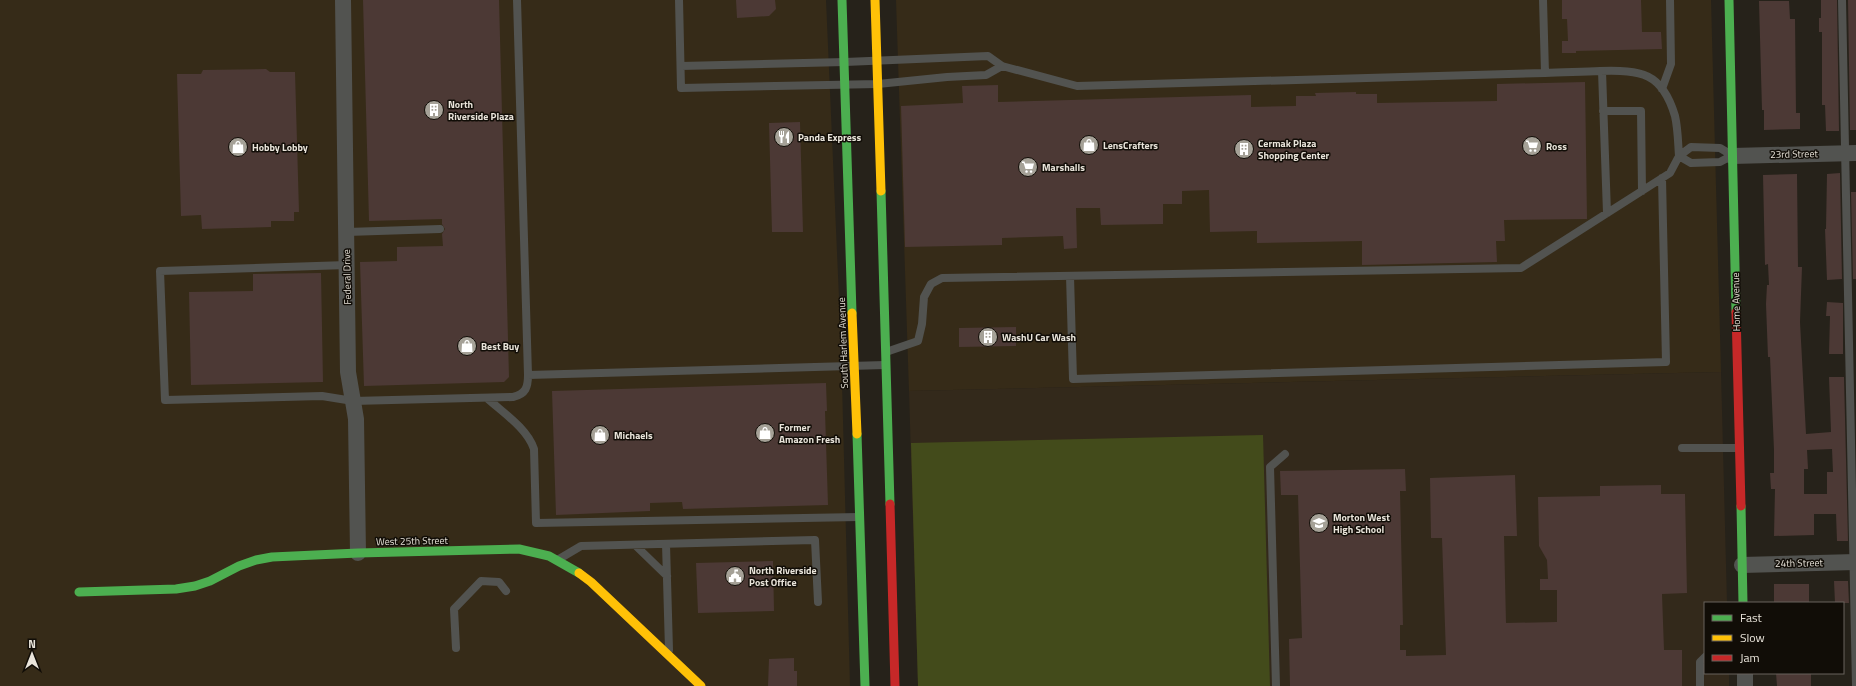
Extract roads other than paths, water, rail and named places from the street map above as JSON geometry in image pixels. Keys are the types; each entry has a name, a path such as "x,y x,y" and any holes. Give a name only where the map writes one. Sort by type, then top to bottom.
{"main road":[{"name":"South Harlem Avenue","path":"842,0 865,686"},
{"path":"875,0 895,686"},
{"name":"Home Avenue","path":"1729,0 1743,602"},
{"name":"West 25th Street","path":"79,592 176,589 210,581 256,560 287,556 519,549 542,552 573,567 591,582 701,686"}],"street":[{"name":"Federal Drive","path":"342,0 347,232 348,372 356,420 358,553"},
{"name":"23rd Street","path":"1732,156 1851,153"},
{"name":"24th Street","path":"1742,565 1855,562"},
{"path":"1745,674 1745,686"}],"lane":[{"path":"347,265 160,271 164,400 322,396 353,401 487,398 519,396 525,392 528,385 528,375 517,0"},
{"path":"679,0 681,88 878,84 947,77 986,75 1002,66"},
{"path":"1543,0 1545,73"},
{"path":"1662,89 1671,64 1670,0"},
{"path":"1842,0 1851,153 1856,686"},
{"path":"681,66 877,61 988,56 1002,66 1077,86 1626,71 1639,73 1650,77 1662,89 1669,100 1675,117 1679,156"},
{"path":"1602,71 1607,213"},
{"path":"1603,111 1641,111 1642,190"},
{"path":"886,352 918,341 922,324 924,297 931,284 942,278 1521,268 1670,173 1679,156 1691,147 1720,148 1732,156 1720,162 1691,163 1679,156"},
{"path":"1070,276 1072,379 1666,362 1662,178"},
{"path":"347,232 440,229"},
{"path":"528,375 886,365"},
{"path":"487,398 532,442 534,449 536,523 860,517"},
{"path":"1682,448 1739,448"},
{"path":"1276,686 1270,467 1285,454"},
{"path":"558,559 581,546 815,540 818,602"},
{"path":"666,544 669,655"},
{"path":"634,545 667,576"},
{"path":"456,648 454,609 481,581 499,582 506,591"},
{"path":"1700,686 1700,662 1704,658"}],"place":[{"name":"North Riverside Plaza","path":"434,110"},
{"name":"Panda Express","path":"784,137"},
{"name":"LensCrafters","path":"1089,145"},
{"name":"Ross","path":"1532,146"},
{"name":"Hobby Lobby","path":"238,147"},
{"name":"Cermak Plaza Shopping Center","path":"1244,149"},
{"name":"Marshalls","path":"1028,167"},
{"name":"WashU Car Wash","path":"988,337"},
{"name":"Best Buy","path":"467,346"},
{"name":"Former Amazon Fresh","path":"765,433"},
{"name":"Michaels","path":"600,435"},
{"name":"Morton West High School","path":"1319,523"},
{"name":"North Riverside Post Office","path":"735,576"}]}
